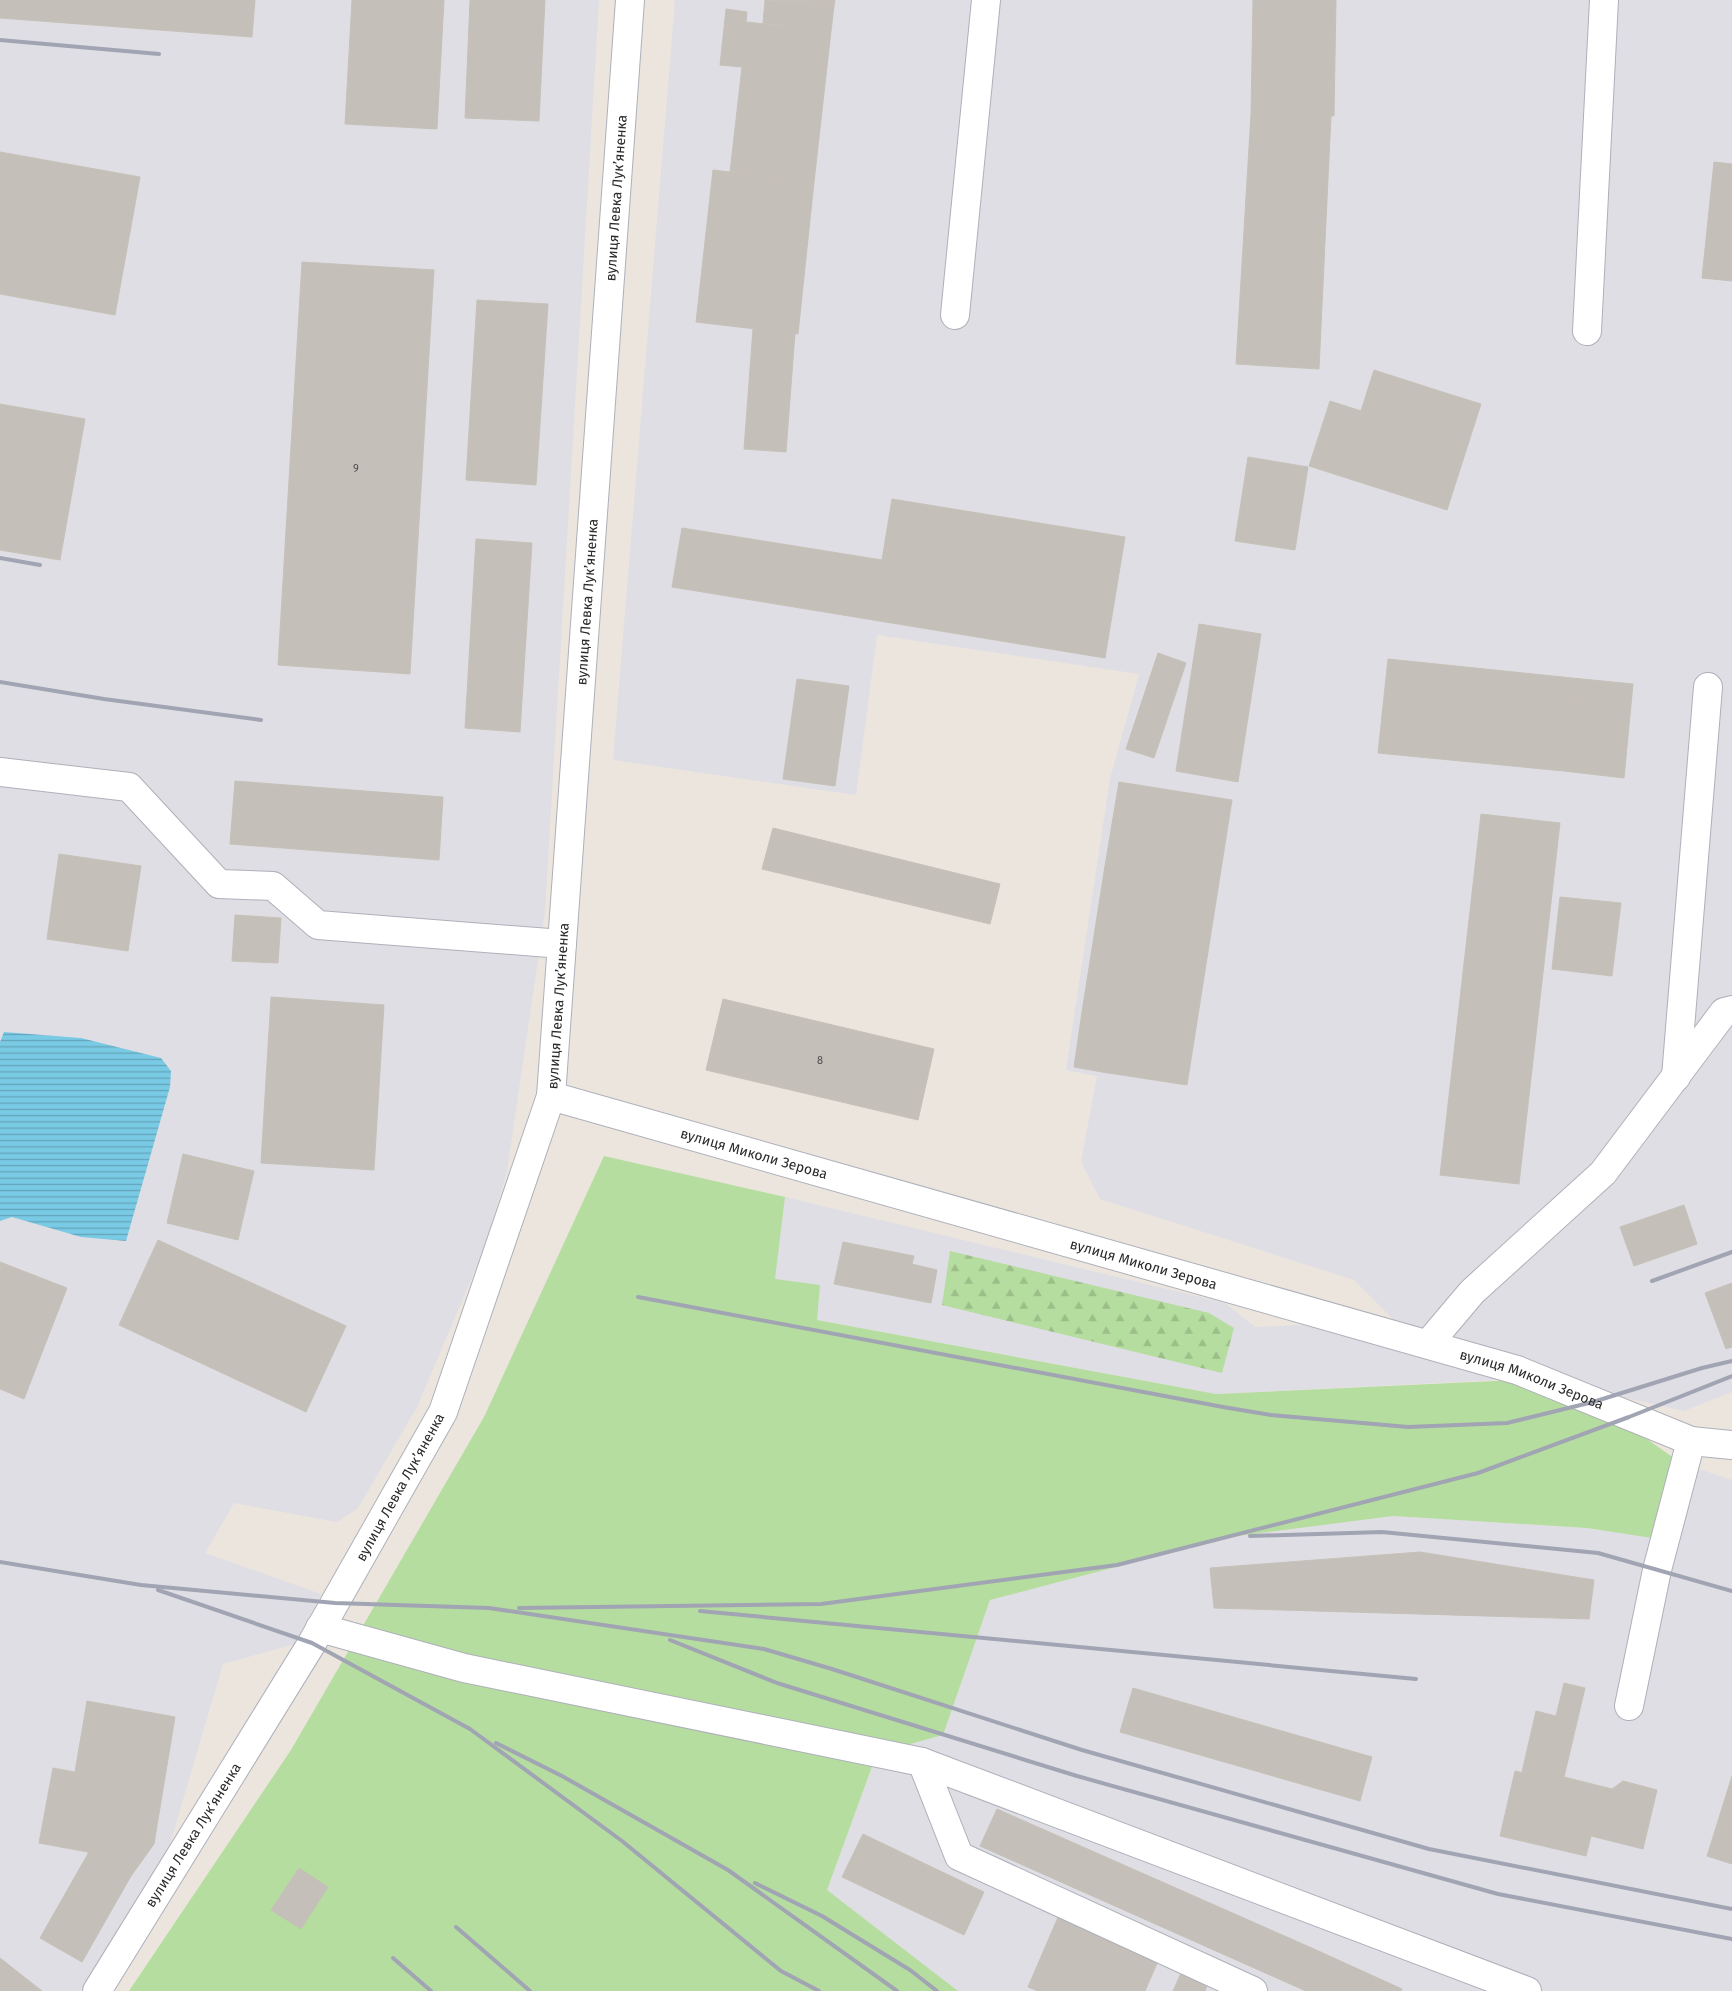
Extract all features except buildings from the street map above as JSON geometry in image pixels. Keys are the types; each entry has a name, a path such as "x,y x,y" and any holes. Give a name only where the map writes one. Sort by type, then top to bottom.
{"street":[{"name":"вулиця Левка Лукʼяненка","path":"96,1991 320,1628 443,1412 551,1096 630,0"},
{"path":"955,315 986,0"},
{"path":"1587,331 1604,0"},
{"path":"1676,1077 1708,686"},
{"path":"0,772 129,787 219,884 273,886 318,925 562,944"},
{"path":"1428,1344 1472,1292 1603,1173 1724,1012 1732,1010"},
{"name":"вулиця Миколи Зерова","path":"551,1096 1517,1370 1691,1441 1732,1445"},
{"path":"1629,1706 1657,1570 1691,1441"},
{"path":"320,1628 464,1668 922,1762 1527,1991"},
{"path":"922,1762 959,1856 1253,1991"}],"shaded area":[{"path":"0,0 599,0 545,912 507,1171 484,1249 417,1407 358,1508 337,1522 234,1503 205,1553 321,1594 295,1644 223,1664 167,1854 80,1991 0,1991"},
{"path":"675,0 1732,0 1732,1392 1684,1411 1538,1378 1216,1394 817,1320 774,1279 785,1197 1225,1303 1255,1327 1395,1321 1354,1280 1100,1199 1081,1162 1097,1076 1066,1070 1110,779 1139,674 877,635 856,795 613,760"},
{"path":"1681,1463 1732,1480 1732,1991 958,1991 827,1890 877,1753 943,1735 990,1600 1230,1537 1393,1516 1587,1528 1665,1540"}],"green space":[{"path":"604,1156 785,1197 775,1279 820,1285 817,1320 1216,1394 1516,1380 1634,1430 1681,1463 1665,1540 1587,1528 1393,1516 1230,1537 990,1600 943,1735 877,1753 827,1890 958,1991 129,1991 291,1750 484,1417"},
{"path":"950,1251 1209,1313 1234,1328 1222,1373 942,1305"}],"water":[{"path":"4,1032 81,1038 161,1058 171,1071 170,1087 126,1241 81,1237 12,1217 0,1221 0,1042"}],"railway":[{"path":"0,40 159,54"},
{"path":"0,558 40,565"},
{"path":"0,682 104,699 261,720"},
{"path":"1652,1281 1732,1252"},
{"path":"638,1297 1223,1407 1271,1415 1408,1427 1507,1423 1593,1402 1702,1368 1732,1361"},
{"path":"519,1608 821,1604 1117,1565 1478,1473 1629,1417 1732,1376"},
{"path":"1250,1536 1382,1532 1598,1553 1732,1591"},
{"path":"0,1562 141,1585 335,1603 489,1608 764,1649 832,1669 1082,1750 1429,1849 1732,1909"},
{"path":"158,1590 312,1643 470,1729 622,1841 781,1971 819,1991"},
{"path":"700,1611 1416,1679"},
{"path":"670,1640 777,1683 1077,1776 1498,1894 1732,1939"},
{"path":"496,1743 562,1776 728,1870 897,1991"},
{"path":"755,1883 822,1916 910,1970 937,1991"},
{"path":"456,1927 530,1991"},
{"path":"393,1958 431,1991"}]}
